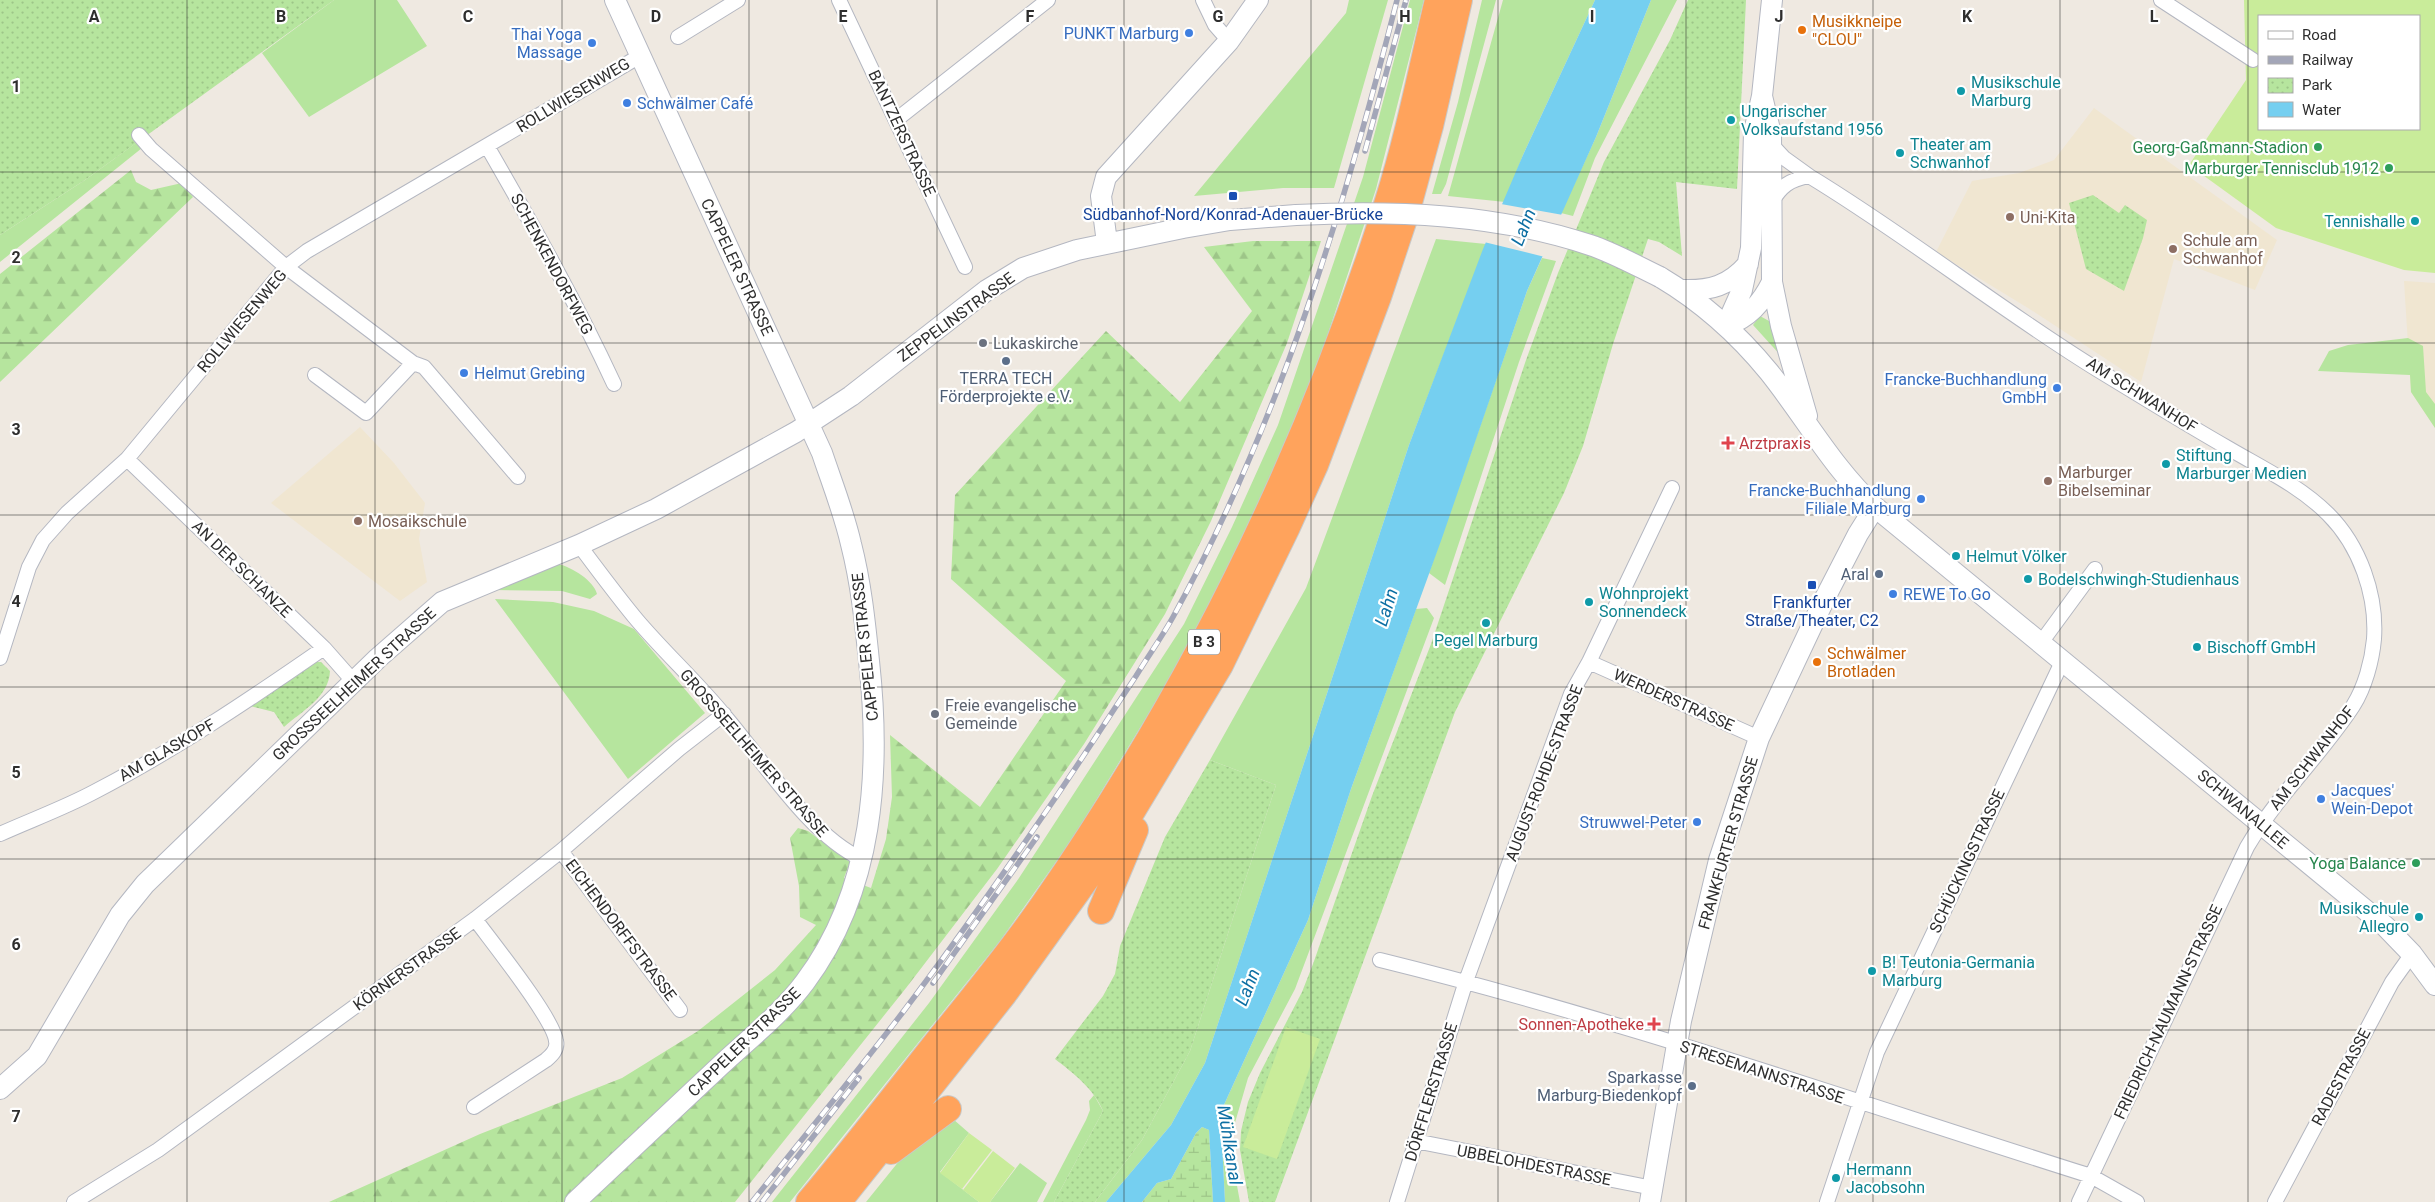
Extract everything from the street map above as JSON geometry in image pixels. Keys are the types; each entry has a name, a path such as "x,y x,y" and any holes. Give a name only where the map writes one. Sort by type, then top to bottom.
{"highway":[{"name":"B 3","path":"809,1202 971,1000 1042,905 1160,722 1235,584 1296,452 1361,284 1389,197 1438,0"},
{"name":"B 3","path":"838,1202 1003,995 1117,836 1161,767 1220,665 1315,465 1378,297 1407,210 1430,126 1459,0"},
{"path":"1101,911 1161,767"},
{"path":"860,1174 948,1110"}],"main road":[{"name":"CAPPELER STRASSE","path":"575,1202 779,1010 803,984 833,937 862,859 870,820 874,741 873,696 866,621 851,543 822,453 614,0"},
{"path":"1107,243 1101,196 1106,177 1229,40 1258,0"},
{"path":"1726,326 1742,290 1748,264 1752,229 1754,132 1762,96 1772,0"},
{"path":"1762,96 1770,127 1771,144 1772,282 1780,326 1810,430"},
{"name":"ZEPPELINSTRASSE","path":"579,545 663,505 809,423 851,396 1000,281 1039,262 1107,243 1230,220 1296,215 1402,214 1518,226 1590,245 1660,277"},
{"path":"1682,290 1699,290 1724,285 1738,275 1748,264"},
{"name":"SCHWANALLEE","path":"1660,277 1682,290 1726,326 1770,373 1850,482 1875,507 2371,914 2412,954 2435,985"},
{"path":"1726,326 1747,316 1756,308 1772,282"},
{"name":"FRANKFURTER STRASSE","path":"1651,1195 1677,1044 1719,860 1759,738 1825,598 1858,534 1875,507"},
{"name":"GROSSSEELHEIMER STRASSE","path":"0,1089 37,1056 116,923 145,884 378,658 442,602 579,545"}],"street":[{"path":"678,37 738,0"},
{"name":"BANTZERSTRASSE","path":"839,0 964,267"},
{"path":"896,120 1048,0"},
{"path":"1203,0 1215,25 1229,40"},
{"path":"2161,0 2253,60"},
{"name":"ROLLWIESENWEG","path":"0,658 29,567 43,540 67,514 127,459 286,267 307,251 640,56"},
{"path":"140,135 151,149 286,267 413,363 424,367 518,477"},
{"name":"AM SCHWANHOF","path":"1771,144 1784,158 1809,176 2096,368 2292,485 2328,514 2347,536 2363,569 2372,603 2374,638 2366,677 2354,705 2261,824"},
{"name":"SCHENKENDORFWEG","path":"487,146 536,229 590,332 614,384"},
{"path":"1771,203 1779,190 1788,182 1809,176"},
{"path":"315,375 366,413 413,363"},
{"name":"AN DER SCHANZE","path":"127,459 324,648 354,682"},
{"name":"AUGUST-ROHDE-STRASSE","path":"1466,981 1572,694 1672,488"},
{"name":"GROSSSEELHEIMER STRASSE","path":"579,545 637,621 724,714 775,778 828,839 842,849 862,859"},
{"path":"2040,644 2095,569"},
{"name":"AM GLASKOPF","path":"0,834 92,794 160,756 221,719 324,648"},
{"name":"WERDERSTRASSE","path":"1589,662 1759,738"},
{"name":"SCHÜCKINGSTRASSE","path":"1827,1202 1876,1052 2062,662"},
{"name":"KÖRNERSTRASSE","path":"74,1202 158,1150 475,919 561,850 679,749 724,714"},
{"name":"FRIEDRICH-NAUMANN-STRASSE","path":"2079,1202 2234,872 2261,824"},
{"name":"EICHENDORFFSTRASSE","path":"561,850 680,1010"},
{"path":"474,1107 546,1060 554,1053 557,1043 555,1034 544,1014 475,919"},
{"name":"RADESTRASSE","path":"2275,1202 2392,982 2412,954"},
{"name":"STRESEMANNSTRASSE","path":"1380,960 1466,981 1677,1044 2091,1176 2137,1202"},
{"name":"DÖRFFLERSTRASSE","path":"1397,1202 1466,981"},
{"name":"UBBELOHDESTRASSE","path":"1415,1141 1651,1195"}],"shaded area":[{"name":"Schule am Schwanhof","path":"2094,108 2277,240 2255,290 2174,259 2141,382 2028,308 1936,252 1972,181 2019,173 2054,160"},
{"path":"2404,281 2435,283 2435,428 2411,392"},
{"name":"Mosaikschule","path":"360,427 394,463 425,503 419,539 427,582 400,601 271,503"}],"green space":[{"path":"0,0 334,0 85,180 0,235"},
{"path":"334,0 397,0 427,46 309,117 262,53"},
{"path":"1349,0 1388,0 1334,188 1283,188 1194,196 1346,13"},
{"path":"1410,0 1424,0 1376,189 1309,391 1203,624 1075,835 1000,941 790,1202 772,1202 929,1003 1019,878 1184,624 1232,527 1278,425 1363,177"},
{"path":"1482,0 1496,0 1446,184 1441,194 1432,194 1458,102"},
{"path":"1503,0 1595,0 1523,155 1505,202 1448,196"},
{"path":"1651,0 1677,0 1595,158 1573,216 1561,213 1596,137"},
{"path":"1688,0 1746,0 1737,189 1676,182 1682,256 1659,242 1648,239 1613,344 1583,446 1564,493 1455,712 1275,1202 1249,1202 1240,1150 1241,1131 1248,1102 1260,1073 1302,992 1313,964 1372,796 1431,644 1526,360 1558,273 1604,162 1670,40"},
{"name":"Georg-Gaßmann-Stadion","path":"2244,0 2435,0 2435,273 2404,270 2276,228 2189,165 2246,80"},
{"path":"136,143 142,148 0,262 0,235 85,180"},
{"path":"131,170 136,182 151,190 182,183 193,197 0,382 0,274"},
{"path":"2093,195 2119,213 2125,205 2147,220 2143,238 2124,291 2086,269 2069,203"},
{"path":"1436,239 1486,244 1409,445 1205,1063 1171,1125 1106,1202 1095,1202 1142,1140 1190,1051 1276,785 1210,760 1306,588"},
{"path":"1253,241 1321,241 1287,343 1211,521 1165,614 1084,744 997,869 906,988 735,1202 329,1202 480,1134 622,1078 698,1031 775,970 816,925 800,917 799,886 790,838 798,828 808,831 850,862 844,878 871,888 886,839 892,797 890,735 980,807 1066,681 951,579 955,495 1106,331 1180,402 1252,311 1204,247"},
{"path":"1542,258 1556,261 1519,362 1445,585 1429,573 1527,291"},
{"path":"1760,316 1769,321 1782,357 1753,325"},
{"path":"2408,338 2423,346 2426,392 2435,404 2435,428 2411,392 2410,375 2318,371 2329,351 2348,345"},
{"path":"558,564 582,575 592,584 597,594 590,599 562,591 493,590"},
{"path":"495,599 553,602 594,611 634,629 705,713 628,779"},
{"path":"1427,608 1434,618 1295,989 1248,1078 1234,1126 1231,1153 1240,1202 1225,1202 1222,1142 1218,1118 1308,920 1351,789 1416,609"},
{"path":"314,662 321,662 330,671 325,688 313,703 284,727 274,712 250,706"},
{"path":"1210,760 1276,785 1190,1051 1142,1140 1095,1202 1054,1202 1103,1111 1089,1089 1055,1059 1103,996 1115,974 1120,946 1165,837"},
{"path":"1286,1027 1320,1039 1277,1159 1243,1147"},
{"path":"1094,1095 1103,1111 1054,1202 1043,1202 1086,1120 1090,1110 1089,1101"},
{"path":"953,1119 969,1133 940,1172 979,1202 866,1202 908,1150"},
{"path":"1202,1127 1209,1130 1213,1202 1142,1202 1157,1183 1171,1179 1196,1133"},
{"path":"969,1133 992,1150 962,1189 940,1173"},
{"path":"993,1151 1015,1168 990,1202 979,1202 963,1190"},
{"path":"1020,1163 1047,1183 1037,1202 990,1202"}],"water":[{"name":"Lahn","path":"1595,0 1651,0 1596,137 1527,291 1442,538 1351,789 1308,920 1218,1118 1222,1142 1225,1202 1213,1202 1209,1130 1202,1127 1196,1133 1171,1179 1157,1183 1142,1202 1106,1202 1171,1125 1205,1063 1409,445 1483,249 1523,155"}],"pier":[{"path":"1501,204 1563,215 1545,257 1484,242"}],"railway":[{"path":"752,1202 923,986 962,932 1066,782 1173,617 1211,544 1245,469 1305,316 1354,159 1397,0"},
{"path":"1365,151 1406,0"},
{"path":"933,983 1037,837"},
{"path":"762,1202 859,1078"}],"place":[{"name":"Musikkneipe \"CLOU\"","path":"1802,30"},
{"name":"PUNKT Marburg","path":"1189,33"},
{"name":"Thai Yoga Massage","path":"592,43"},
{"name":"Musikschule Marburg","path":"1961,91"},
{"name":"Schwälmer Café","path":"627,103"},
{"name":"Ungarischer Volksaufstand 1956","path":"1731,120"},
{"name":"Georg-Gaßmann-Stadion","path":"2318,147"},
{"name":"Theater am Schwanhof","path":"1900,153"},
{"name":"Marburger Tennisclub 1912","path":"2389,168"},
{"name":"Südbanhof-Nord/Konrad-Adenauer-Brücke","path":"1233,196"},
{"name":"Uni-Kita","path":"2010,217"},
{"name":"Tennishalle","path":"2415,221"},
{"name":"Schule am Schwanhof","path":"2173,249"},
{"name":"Lukaskirche","path":"983,343"},
{"name":"TERRA TECH Förderprojekte e.V.","path":"1006,361"},
{"name":"Helmut Grebing","path":"464,373"},
{"name":"Francke-Buchhandlung GmbH","path":"2057,388"},
{"name":"Arztpraxis","path":"1728,443"},
{"name":"Stiftung Marburger Medien","path":"2166,464"},
{"name":"Marburger Bibelseminar","path":"2048,481"},
{"name":"Francke-Buchhandlung Filiale Marburg","path":"1921,499"},
{"name":"Mosaikschule","path":"358,521"},
{"name":"Helmut Völker","path":"1956,556"},
{"name":"Aral","path":"1879,574"},
{"name":"Bodelschwingh-Studienhaus","path":"2028,579"},
{"name":"Frankfurter Straße/Theater, C2","path":"1812,585"},
{"name":"REWE To Go","path":"1893,594"},
{"name":"Wohnprojekt Sonnendeck","path":"1589,602"},
{"name":"Pegel Marburg","path":"1486,623"},
{"name":"Bischoff GmbH","path":"2197,647"},
{"name":"Schwälmer Brotladen","path":"1817,662"},
{"name":"Freie evangelische Gemeinde","path":"935,714"},
{"name":"Jacques' Wein-Depot","path":"2321,799"},
{"name":"Struwwel-Peter","path":"1697,822"},
{"name":"Yoga Balance","path":"2416,863"},
{"name":"Musikschule Allegro","path":"2419,917"},
{"name":"B! Teutonia-Germania Marburg","path":"1872,971"},
{"name":"Sonnen-Apotheke","path":"1654,1024"},
{"name":"Sparkasse Marburg-Biedenkopf","path":"1692,1086"},
{"name":"Hermann Jacobsohn","path":"1836,1178"}],"water label":[{"name":"Mühlkanal","path":"1230,1145"}]}
